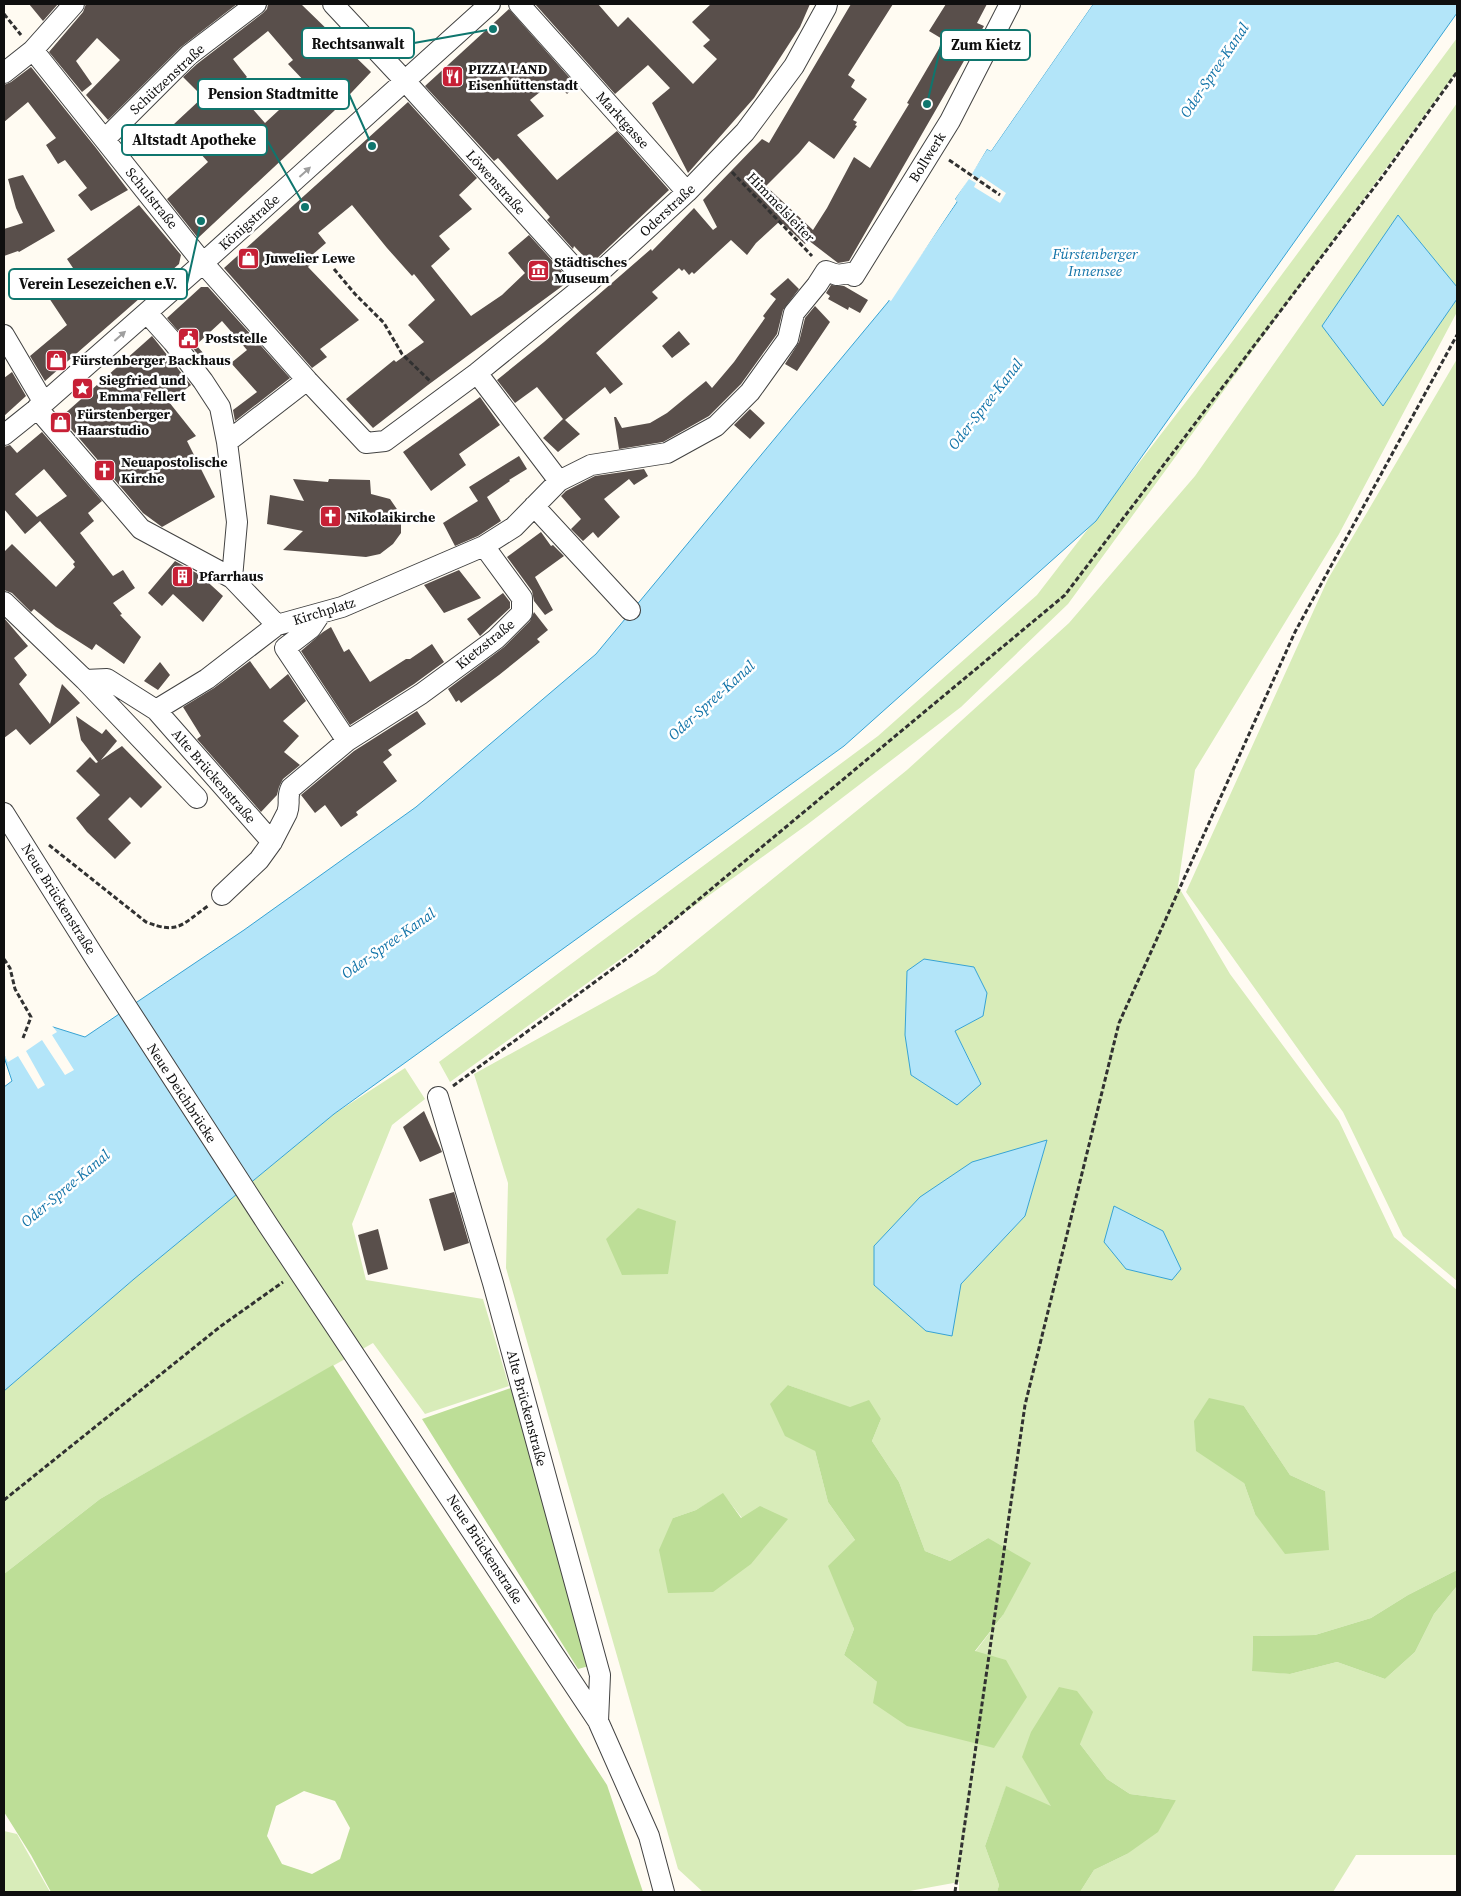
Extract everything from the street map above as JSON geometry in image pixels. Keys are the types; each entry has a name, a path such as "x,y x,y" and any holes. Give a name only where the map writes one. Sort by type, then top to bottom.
{"street":[{"path":"4,72 33,50 74,4"},
{"name":"Schützenstraße","path":"105,139 189,54 256,4"},
{"name":"Löwenstraße","path":"333,4 588,283"},
{"name":"Marktgasse","path":"519,4 687,192"},
{"name":"Oderstraße","path":"366,443 386,442 477,372 588,283 687,192 745,132 794,66 827,4"},
{"name":"Bollwerk","path":"825,273 838,275 850,273 854,276 950,121 1010,4"},
{"name":"Königstraße","path":"4,435 41,406 204,263 486,5"},
{"name":"Schulstraße","path":"33,50 204,263 307,380 366,443"},
{"path":"484,546 514,527 559,481 591,465 667,453 716,426 750,392 788,339 794,313 825,273"},
{"path":"147,313 191,365 220,407 227,442 238,522 232,578"},
{"name":"Kirchplatz","path":"4,335 41,406 141,529 232,578 277,625 321,613 386,590 484,546"},
{"path":"477,372 559,481"},
{"path":"227,442 307,380"},
{"path":"534,506 630,610"},
{"name":"Kietzstraße","path":"222,895 259,860 272,842 289,809 288,795 291,788 347,741 443,678 496,639 522,613 522,598 484,546"},
{"name":"Alte Brückenstraße","path":"4,602 85,680 197,798"},
{"path":"321,613 311,628 285,648 347,741"},
{"path":"156,710 207,679 277,625"},
{"name":"Alte Brückenstraße","path":"85,680 107,679 156,710 272,842"},
{"name":"Neue Brückenstraße","path":"4,813 97,961"},
{"name":"Neue Deichbrücke","path":"97,961 268,1225"},
{"name":"Alte Brückenstraße","path":"438,1097 492,1282 600,1675 598,1721"},
{"name":"Neue Brückenstraße","path":"268,1225 300,1270 598,1721 648,1836 664,1892"}],"path":[{"path":"4,14 33,50"},
{"path":"438,1097 633,954 1065,595 1382,177 1457,72"},
{"name":"Himmelsleiter","path":"719,159 825,273"},
{"path":"948,160 1000,195"},
{"path":"334,269 355,294 384,323 402,354 446,396"},
{"path":"955,1892 1025,1405 1119,1022 1295,632 1457,336"},
{"path":"56,848 146,922 162,928 178,927 222,895"},
{"path":"4,959 10,968 15,989 31,1017 23,1038"},
{"path":"4,1500 221,1326 300,1270"}],"green space":[{"path":"1457,38 1457,71 1068,604 961,707 808,824 450,1082 439,1062 878,736 1037,595 1229,346"},
{"path":"1457,103 1457,287 1398,215 1383,406 1457,299 1457,312 1339,534 1195,770 1178,886 1230,974 1339,1121 1394,1237 1457,1290 1457,1570 1408,1595 1371,1618 1315,1635 1253,1636 1252,1670 1290,1674 1337,1662 1385,1679 1415,1652 1434,1614 1457,1586 1457,1855 1356,1855 1333,1892 1080,1892 1094,1870 1127,1854 1176,1800 1130,1794 1107,1779 1080,1744 1051,1807 1006,1787 985,1846 999,1885 997,1892 959,1892 959,1882 904,1892 703,1892 678,1869 506,1268 508,1183 474,1074 655,974 907,770 1069,623 1195,476","holes":["907,971 983,1016 955,1031 981,1083","1047,1140 1025,1216 961,1284","788,1385 881,1419 872,1441 899,1482 925,1551 950,1561 988,1538 1003,1615 975,1652 877,1682 844,1655 854,1629 843,1600 855,1540 828,1502 815,1451","1244,1406 1290,1475 1325,1491 1255,1514 1244,1483","723,1494 742,1518 673,1518 696,1510"]},
{"path":"1457,359 1457,1281 1403,1236 1343,1112 1186,892 1328,579"},
{"path":"405,1068 425,1099 392,1125 352,1224 366,1280 483,1299 509,1386 425,1414 373,1343 100,1499 4,1574 4,1391 135,1278 334,1114"},
{"path":"638,1208 676,1221 668,1274 622,1275 606,1239"},
{"path":"333,1365 607,1785 643,1892 51,1892 4,1812 4,1574 100,1499","holes":["304,1791 335,1801 350,1828 340,1859 312,1874 282,1864 267,1836 276,1806"]},
{"path":"788,1385 850,1407 869,1400 881,1419 872,1441 899,1482 925,1551 950,1561 988,1538 1031,1563 1003,1615 975,1651 1006,1660 1027,1697 994,1748 907,1726 873,1703 877,1682 844,1655 854,1629 828,1566 855,1540 828,1502 815,1451 785,1436 770,1404"},
{"path":"511,1388 589,1666 578,1669 422,1419"},
{"path":"1209,1398 1244,1406 1290,1475 1325,1491 1329,1550 1285,1554 1255,1514 1244,1483 1196,1451 1194,1421"},
{"path":"723,1493 741,1518 760,1506 788,1519 751,1564 713,1592 668,1593 659,1550 673,1518 696,1510"},
{"path":"1457,1570 1457,1586 1434,1614 1415,1652 1385,1679 1337,1662 1290,1674 1252,1671 1253,1636 1315,1635 1371,1618 1408,1595"},
{"path":"1059,1687 1077,1691 1093,1712 1080,1744 1107,1779 1130,1794 1176,1800 1158,1832 1127,1854 1094,1870 1080,1892 997,1892 999,1885 985,1846 1006,1786 1051,1806 1022,1757 1031,1732"},
{"path":"4,1831 17,1834 50,1892 4,1892"}],"water":[{"name":"Fürstenberger Innensee","path":"1093,4 1457,4 1457,13 1096,521 844,746 334,1114 134,1279 4,1391 4,1087 12,1081 4,1057 50,1026 85,1037 244,930 416,807 596,654 888,302 957,202 955,199 987,149 991,151"},
{"path":"1398,215 1457,287 1457,299 1383,406 1322,326"},
{"path":"924,959 974,967 987,993 983,1016 955,1031 981,1084 957,1105 911,1075 905,1035 907,971"},
{"path":"1047,1140 1025,1216 961,1284 952,1336 926,1331 874,1285 874,1246 920,1197 972,1162"},
{"path":"1114,1206 1163,1231 1181,1269 1172,1280 1126,1269 1104,1242"}],"pier":[{"path":"1090,4 1093,4 991,151 987,149 972,174 979,179 981,176 1006,193 1000,203 974,187 976,183 969,179 955,199 957,201 891,301 887,299 954,202 953,198 985,148 990,148"},
{"path":"50,1023 57,1032 52,1035 74,1070 65,1075 42,1040 26,1051 45,1085 38,1089 18,1056 8,1062 4,1054"}],"building":[{"path":"29,4 58,4 43,21"},
{"path":"86,4 237,4 181,47 108,120 86,95 120,60 97,38 76,61 92,84 82,92 49,52 83,12"},
{"path":"268,4 301,4 371,72 334,111 198,238 167,199 208,162 174,124 203,97 183,77 267,9","holes":["268,31 293,60 288,64 307,84 265,123 234,88 247,77 233,59"]},
{"path":"535,4 598,4 618,27 628,17 693,84 717,59 703,46 710,40 692,22 711,4 810,4 800,27 754,98 688,173 652,103 670,88 648,65 615,94"},
{"path":"851,4 893,4 848,75 855,80 851,87 867,99 853,120 857,122 855,125 857,126 834,159 809,141 766,186 813,230 854,157 870,168 909,104 907,103 944,40 929,31 946,4 987,4 977,23 984,26 849,261 838,263 808,240 805,244 780,221 756,243 747,255 731,240 694,274 692,272 689,275 684,269 682,271 679,268 652,292 658,298 596,353 623,384 610,394 605,387 565,420 580,434 558,452 543,438 563,419 537,387 515,403 497,380 544,342 651,249 652,251 694,208 713,230 717,227 703,200 762,139 769,143"},
{"path":"509,9 576,85 567,94 555,80 530,100 544,116 517,135 557,180 617,131 669,190 591,264 574,246 573,249 547,220 550,217 498,158 494,161 425,86"},
{"path":"31,67 128,190 91,211 78,195 87,188 65,160 58,164 46,145 56,138 28,102 4,122 4,85"},
{"path":"408,102 477,178 459,195 472,209 439,236 450,249 431,266 471,316 502,295 525,273 508,253 529,235 567,277 565,284 373,428 346,399 394,360 396,362 424,342 408,325 435,300 414,274 412,276 387,248 352,205 318,233 326,243 312,255 316,259 308,267 359,320 320,349 327,357 312,368 224,268"},
{"path":"23,175 55,231 19,252 4,256 4,229 23,223 16,208 8,179"},
{"path":"139,205 181,255 179,264 45,381 30,356 67,325 45,292 75,271 67,259"},
{"path":"788,278 799,289 783,310 777,334 741,384 709,416 663,442 619,449 614,417 616,417 622,428 650,423 667,413 706,381 712,388 734,362 765,318 763,316 776,299 770,294"},
{"path":"831,285 844,286 868,300 860,313 849,307 848,310 828,299 830,296 826,293"},
{"path":"201,287 208,287 290,378 235,421 233,410 257,392 231,363 247,350 222,321 196,345 205,355 201,358 167,318"},
{"path":"815,306 830,322 797,371 785,364 799,342 805,318"},
{"path":"679,331 690,344 672,358 662,346"},
{"path":"152,336 191,385 169,402 196,436 187,441 215,497 162,527 143,513 61,417"},
{"path":"12,372 26,396 4,416 4,378"},
{"path":"480,397 500,425 459,454 466,465 431,491 403,452"},
{"path":"750,409 765,423 750,439 734,425"},
{"path":"42,432 102,501 88,513 94,521 80,533 113,576 123,570 135,588 113,603 122,614 120,615 141,637 124,664 96,644 92,650 56,627 34,609 31,612 12,593 4,590 4,552 12,544 56,587 75,567 73,564 75,562 40,521 25,534 4,509 4,447 10,445 17,453","holes":["44,469 67,496 37,517 15,494"]},
{"path":"519,456 527,469 487,497 501,521 478,536 455,546 443,523 478,501 469,487"},
{"path":"644,469 648,476 634,485 629,479 604,499 620,517 598,538 593,532 583,541 571,529 581,519 561,496 566,491 595,476"},
{"name":"Nikolaikirche","path":"293,479 328,482 329,479 370,480 371,494 390,499 401,515 401,533 393,544 380,554 366,557 283,550 303,531 267,524 270,495 304,501"},
{"path":"541,532 551,546 553,545 564,556 535,577 553,610 545,615 534,601 532,591 507,557"},
{"name":"Pfarrhaus","path":"175,561 200,575 223,596 203,622 173,594 162,606 148,593"},
{"path":"459,570 481,598 444,613 424,585"},
{"path":"503,593 510,602 510,608 480,636 467,619"},
{"path":"534,612 548,630 537,639 540,642 461,703 459,700 456,702 448,689 504,647 530,621"},
{"path":"4,618 28,646 14,658 27,675 19,684 50,724 62,684 80,703 30,745 16,729 4,738"},
{"path":"331,627 344,652 349,649 370,682 432,644 444,662 414,684 350,725 301,651"},
{"path":"250,661 270,689 288,674 306,701 283,721 299,736 284,752 300,765 283,779 277,795 261,812 197,739 201,736 183,707 214,688"},
{"path":"160,662 170,675 158,690 144,681"},
{"path":"417,711 426,724 388,750 392,755 383,762 397,781 356,812 358,815 341,827 325,805 315,813 301,795 354,751"},
{"path":"76,716 102,734 106,729 117,741 101,760 122,746 162,787 141,808 130,797 108,819 131,843 115,859 87,832 76,818 100,795 76,771 90,757 96,763 98,762 81,740"},
{"path":"424,1111 442,1152 420,1162 403,1127"},
{"path":"454,1192 469,1243 444,1251 429,1199"},
{"path":"378,1229 388,1269 368,1275 358,1235"}],"place":[{"name":"Rechtsanwalt","path":"493,29"},
{"name":"PIZZA LAND Eisenhüttenstadt","path":"452,77"},
{"name":"Zum Kietz","path":"927,104"},
{"name":"Pension Stadtmitte","path":"372,146"},
{"name":"Altstadt Apotheke","path":"305,207"},
{"name":"Verein Lesezeichen e.V.","path":"201,221"},
{"name":"Juwelier Lewe","path":"249,258"},
{"name":"Städtisches Museum","path":"538,270"},
{"name":"Poststelle","path":"189,338"},
{"name":"Fürstenberger Backhaus","path":"56,360"},
{"name":"Siegfried und Emma Fellert","path":"83,388"},
{"name":"Fürstenberger Haarstudio","path":"61,422"},
{"name":"Neuapostolische Kirche","path":"105,470"},
{"name":"Nikolaikirche","path":"331,517"},
{"name":"Pfarrhaus","path":"183,576"}],"water label":[{"name":"Oder-Spree-Kanal","path":"1214,70"},
{"name":"Oder-Spree-Kanal","path":"985,404"},
{"name":"Oder-Spree-Kanal","path":"711,700"},
{"name":"Oder-Spree-Kanal","path":"388,943"},
{"name":"Oder-Spree-Kanal","path":"65,1188"}]}
